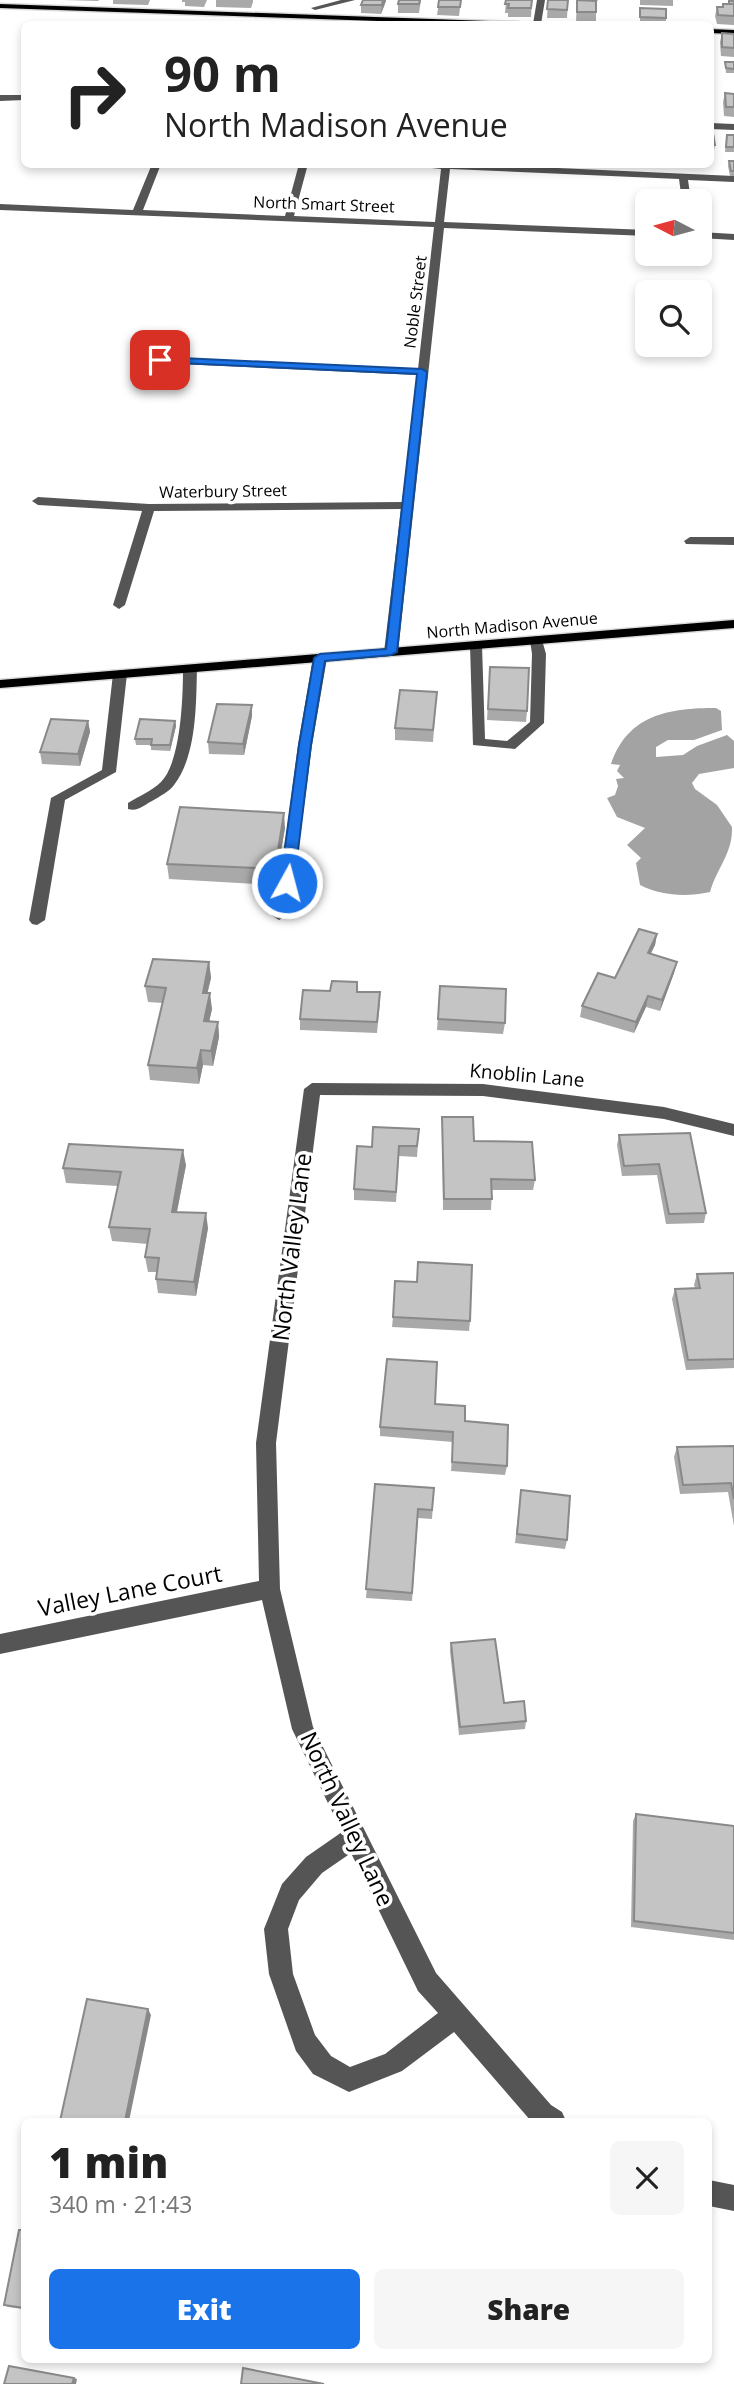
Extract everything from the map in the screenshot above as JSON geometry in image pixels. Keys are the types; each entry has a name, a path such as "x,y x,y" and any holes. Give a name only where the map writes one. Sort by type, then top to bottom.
{"main road":[{"path":"0,6 430,21"},
{"path":"714,31 734,32"},
{"name":"North Madison Avenue","path":"0,684 734,624"}],"street":[{"path":"312,17 316,4 351,0"},
{"path":"538,21 541,0"},
{"path":"0,98 21,99"},
{"path":"714,126 734,127"},
{"path":"137,212 155,168"},
{"path":"289,218 303,168"},
{"name":"Noble Street","path":"391,652 446,168"},
{"path":"505,168 734,179"},
{"path":"683,177 684,189"},
{"name":"North Smart Street","path":"0,207 635,232"},
{"path":"712,236 734,237"},
{"path":"160,360 422,372"},
{"name":"Waterbury Street","path":"38,501 149,508 408,505"},
{"path":"119,605 149,508"},
{"path":"690,541 734,541"},
{"path":"476,645 478,742 510,746 537,723 539,654 536,640"},
{"path":"279,915 287,883 305,745 320,658"},
{"path":"133,806 169,783 176,769 190,695 190,669"},
{"path":"37,920 58,798 108,772 120,674"},
{"name":"Knoblin Lane","path":"312,1089 483,1090 547,1096 664,1113 734,1130"},
{"name":"North Valley Lane","path":"312,1089 266,1443 270,1589 303,1729 427,1982 548,2118"},
{"name":"Valley Lane Court","path":"0,1644 270,1589"},
{"path":"354,1837 314,1866 290,1892 276,1929 281,1974 305,2042 322,2065 349,2080 378,2072 414,2050 455,2015"},
{"path":"712,2194 734,2198"}],"shaded area":[{"path":"716,708 721,711 722,730 694,740 668,740 656,747 656,757 683,755 697,746 727,735 734,741 734,768 699,774 692,783 695,789 717,805 732,827 727,853 710,892 692,895 648,889 640,885 636,863 641,858 627,845 645,828 617,817 607,798 615,795 618,786 616,779 624,778 617,771 620,765 611,764 628,734 653,717 683,710"}],"building":[{"path":"363,0 383,0 382,5 361,5"},
{"path":"399,0 420,0 419,4 398,4"},
{"path":"439,0 461,0 460,7 438,7"},
{"path":"506,0 532,0 531,8 508,8"},
{"path":"548,0 568,0 567,10 547,9"},
{"path":"577,0 596,1 596,12 577,12"},
{"path":"723,4 734,4 734,16 718,15 717,7 723,7"},
{"path":"640,8 666,9 666,18 640,17"},
{"path":"722,33 734,34 734,48 722,47"},
{"path":"725,62 734,62 734,69 726,68"},
{"path":"725,93 734,94 734,107 726,107"},
{"path":"727,135 734,135 734,147 726,147"},
{"path":"729,161 734,161 734,171 731,171"},
{"path":"490,667 529,668 527,711 488,709"},
{"path":"400,690 437,692 433,730 395,728"},
{"path":"217,704 252,705 243,744 208,742"},
{"path":"51,719 88,721 78,754 40,752"},
{"path":"140,719 175,721 170,745 151,745 152,739 135,739"},
{"path":"180,807 284,813 275,869 167,864"},
{"path":"639,929 657,934 648,953 677,962 662,1000 648,996 636,1022 582,1006 598,973 615,978"},
{"path":"153,959 209,962 203,993 210,993 204,1021 218,1022 211,1051 201,1050 197,1068 148,1065 166,988 145,986"},
{"path":"332,981 357,982 357,992 380,992 377,1022 300,1019 303,990 330,991"},
{"path":"440,986 506,989 505,1023 438,1019"},
{"path":"442,1117 473,1117 474,1141 532,1142 535,1180 491,1179 492,1199 444,1199"},
{"path":"373,1127 419,1129 417,1146 399,1146 396,1192 354,1189 357,1146 372,1147"},
{"path":"690,1133 706,1213 669,1214 659,1164 624,1166 619,1135"},
{"path":"69,1144 183,1150 172,1212 206,1213 194,1282 156,1279 159,1258 145,1257 150,1229 109,1227 121,1172 63,1168"},
{"path":"418,1262 472,1265 470,1321 393,1317 395,1281 417,1282"},
{"path":"734,1273 734,1359 688,1360 675,1289 700,1288 697,1274"},
{"path":"387,1359 437,1362 435,1404 465,1406 465,1421 508,1425 507,1466 452,1462 453,1432 380,1427"},
{"path":"734,1446 734,1499 731,1483 683,1485 677,1447"},
{"path":"375,1484 434,1488 432,1510 418,1509 412,1593 366,1589"},
{"path":"521,1490 570,1496 567,1540 517,1534"},
{"path":"495,1639 504,1703 524,1701 526,1721 460,1727 451,1643"},
{"path":"636,1814 734,1826 734,1933 634,1921"},
{"path":"87,1999 148,2009 126,2118 61,2118"},
{"path":"19,2230 21,2230 21,2308 4,2305"},
{"path":"9,2366 74,2378 72,2384 4,2384"},
{"path":"243,2368 324,2384 241,2384"}],"route":[{"path":"160,360 422,372 391,652 320,658 305,745 287,883"}]}
